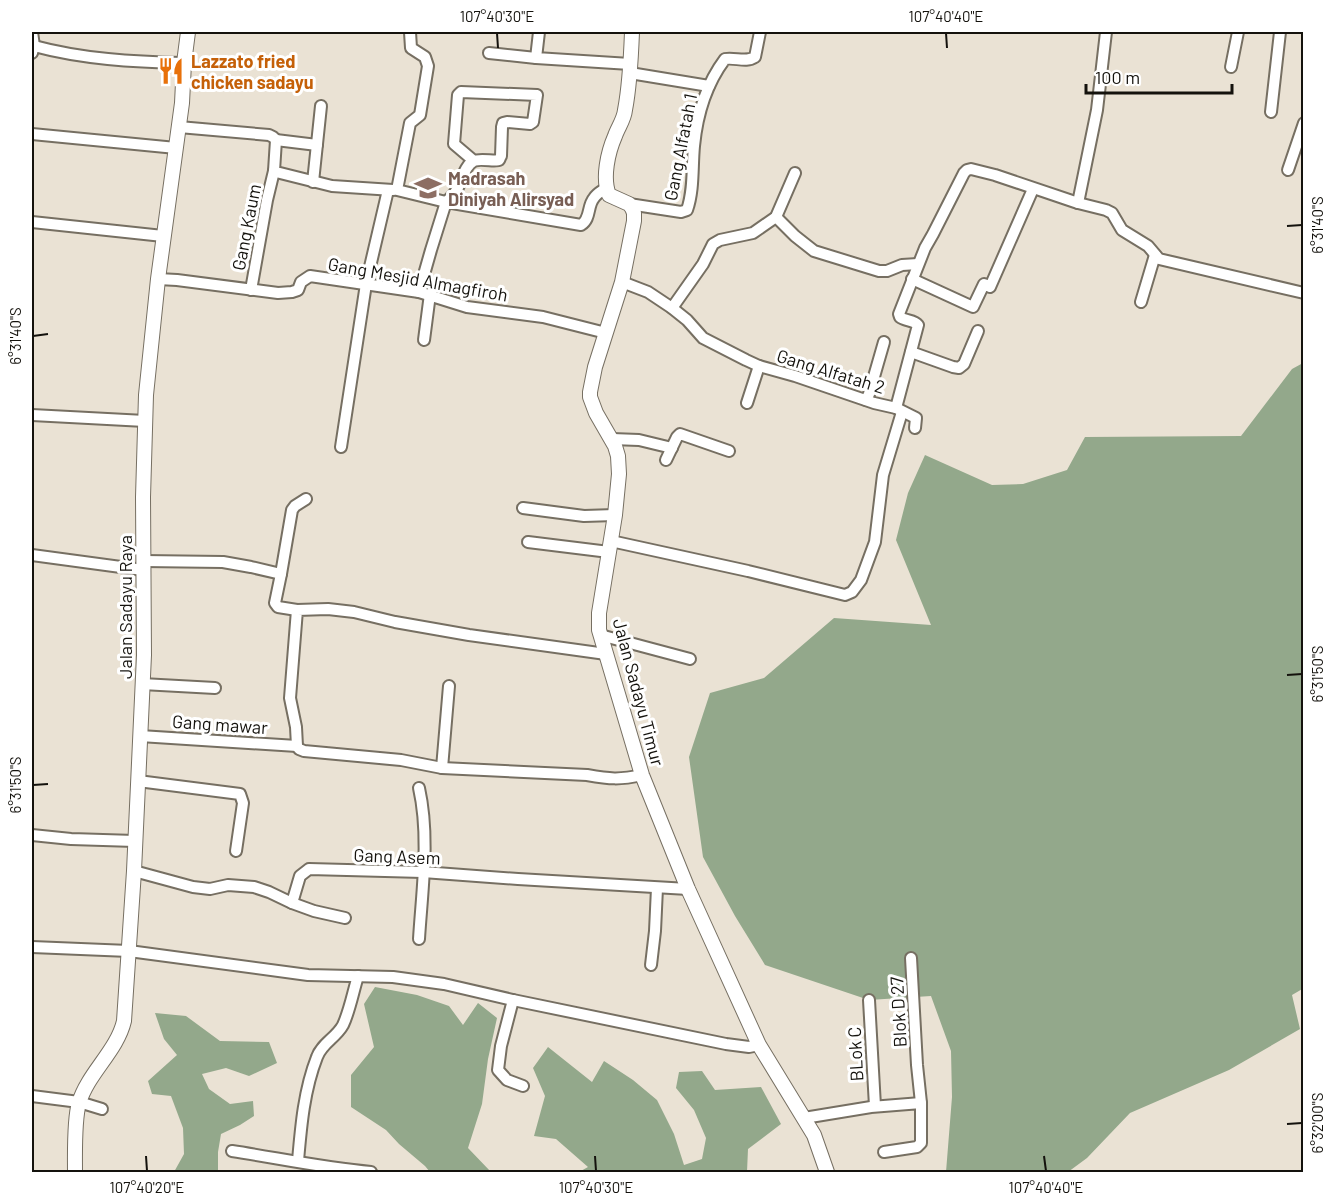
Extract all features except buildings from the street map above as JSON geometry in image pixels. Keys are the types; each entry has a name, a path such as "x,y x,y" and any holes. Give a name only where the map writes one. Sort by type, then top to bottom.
{"street":[{"path":"32,32 33,50 104,58 184,63"},
{"name":"Jalan Sadayu Raya","path":"75,1173 79,1102 122,1029 124,1021 134,871 144,655 146,395 163,236 182,103 188,32"},
{"path":"341,447 366,284 399,175 410,123 420,115 428,66 426,57 411,48 410,32"},
{"path":"536,58 539,32"},
{"path":"628,204 609,195 606,188 611,147 625,112 632,32"},
{"name":"Gang Alfatah 1","path":"628,204 681,212 687,210 692,186 694,143 709,86 714,74 725,59 747,60 755,57 760,32"},
{"path":"1078,203 1097,110 1106,32"},
{"path":"1232,67 1238,32"},
{"path":"1271,112 1280,32"},
{"path":"489,53 630,69 709,86"},
{"path":"424,340 424,293 430,250 446,202 461,183 468,166 474,161 500,159 502,125 507,122 530,124 533,122 537,95 460,92 454,144 474,161"},
{"path":"313,182 321,106"},
{"path":"1288,170 1304,123"},
{"path":"179,127 269,135 276,140 317,146"},
{"path":"32,134 176,148"},
{"name":"Gang Kaum","path":"251,290 274,171 276,140"},
{"name":"Gang Alfatah 2","path":"622,282 648,292 672,308 712,344 759,366 899,410 910,352 918,325 903,319 899,314 925,248 967,170 995,175 1033,189"},
{"name":"Gang Kaum","path":"274,171 332,186 393,190 446,202 581,225 587,221 591,201 606,188"},
{"path":"672,308 703,264 713,244 720,240 753,233 776,217 795,173"},
{"path":"912,279 973,307 984,284 990,287 1033,189 1112,213 1122,230 1148,246 1155,255 1166,261 1304,293"},
{"name":"Jalan Sadayu Timur","path":"628,204 632,208 634,220 622,282 591,382 590,397 596,413 615,446 619,474 615,515 598,620 600,635 642,776 688,889 759,1045 814,1136 827,1173"},
{"path":"776,217 795,236 814,250 879,271 887,271 902,265 918,264"},
{"path":"32,222 163,236"},
{"path":"1141,302 1155,255"},
{"name":"Gang Mesjid Almagfiroh","path":"158,279 278,293 298,290 301,282 310,276 424,293 467,307 543,317 606,333"},
{"path":"910,352 959,368 964,364 978,331"},
{"path":"866,400 884,342"},
{"path":"747,403 759,366"},
{"path":"528,542 610,546 748,571 845,595 852,592 861,580 875,542 883,475 899,410 916,418 915,428"},
{"path":"32,415 145,421"},
{"path":"666,460 678,435 682,434 729,451"},
{"path":"612,440 639,440 672,448"},
{"path":"306,498 292,510 275,603 278,607 354,612 459,634 606,654"},
{"path":"522,508 575,515 615,515"},
{"path":"32,555 143,566 223,562 281,574"},
{"path":"297,610 290,698 297,746"},
{"path":"600,635 690,659"},
{"path":"142,684 215,688"},
{"path":"442,768 449,686"},
{"name":"Gang mawar","path":"140,736 297,746 304,751 330,755 401,760 442,768 587,775 610,779 642,776"},
{"path":"138,781 240,794 243,803 236,850"},
{"path":"419,788 424,824 419,939"},
{"path":"32,835 135,841"},
{"name":"Gang Asem","path":"292,903 300,876 309,869 423,872 688,889"},
{"path":"134,871 193,887 210,888 228,885 254,887 314,911 345,918"},
{"path":"651,964 657,888"},
{"path":"32,947 129,951 308,975 393,977 444,984 732,1045 749,1047 759,1045"},
{"name":"Blok D 27","path":"884,1152 917,1147 922,1142 911,958"},
{"path":"298,1161 304,1102 317,1058 325,1044 342,1026 358,976"},
{"path":"513,1000 501,1046 498,1070 507,1080 523,1086"},
{"name":"BLok C","path":"869,1000 875,1106"},
{"path":"32,1095 79,1102 102,1109"},
{"path":"804,1118 875,1106 921,1103"},
{"path":"232,1151 298,1161 326,1168 372,1173"}],"green space":[{"path":"1303,363 1304,988 1292,995 1300,1029 1229,1070 1130,1113 1087,1158 1068,1172 946,1172 952,1097 951,1051 931,996 869,1000 765,965 703,857 689,757 710,693 764,678 834,618 931,625 896,540 908,493 925,455 992,485 1023,484 1067,470 1085,437 1241,436 1292,369"},
{"path":"375,987 417,995 449,1006 463,1025 478,1003 497,1018 488,1059 482,1104 468,1148 491,1172 430,1172 386,1130 351,1107 351,1075 374,1047 364,1004"},
{"path":"155,1013 186,1016 220,1041 269,1042 277,1063 249,1076 226,1068 202,1074 209,1089 230,1104 253,1101 254,1116 221,1134 218,1172 174,1172 184,1154 183,1128 171,1096 152,1094 148,1081 177,1055 164,1039"},
{"path":"548,1047 592,1082 604,1061 633,1080 657,1100 674,1134 684,1165 702,1159 706,1138 694,1110 676,1088 679,1072 702,1071 715,1090 761,1087 781,1124 748,1149 747,1172 579,1172 588,1167 556,1139 534,1136 545,1096 533,1068"}],"place":[{"name":"Lazzato fried chicken sadayu","path":"171,71"},
{"name":"Madrasah Diniyah Alirsyad","path":"428,188"}]}
